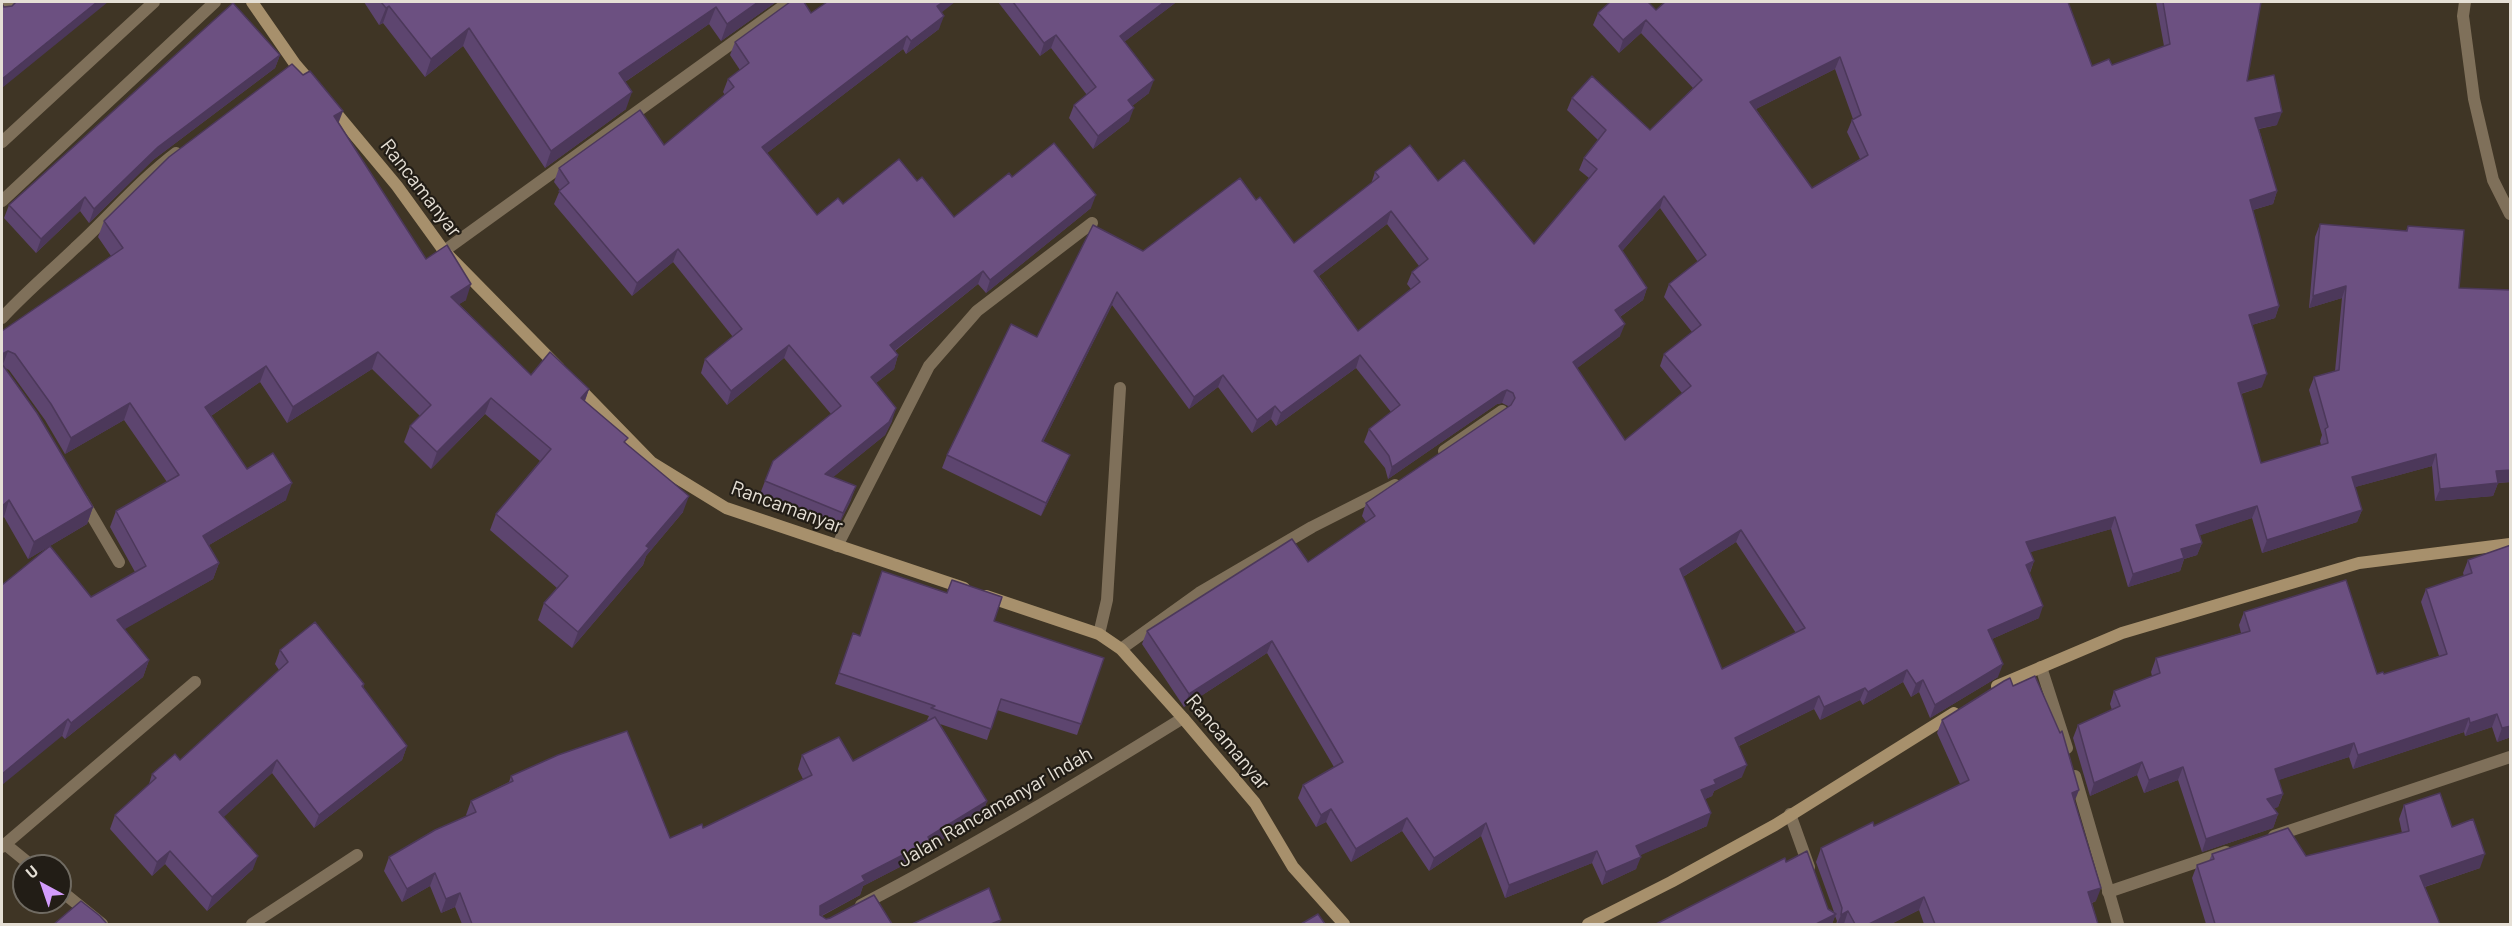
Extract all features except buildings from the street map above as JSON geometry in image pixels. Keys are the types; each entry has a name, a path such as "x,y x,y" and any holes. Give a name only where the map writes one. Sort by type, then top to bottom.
{"street":[{"path":"2,12 13,2"},
{"path":"2,141 154,2"},
{"path":"2,201 215,2"},
{"name":"Rancamanyar","path":"252,2 291,68 397,186 444,251 651,462 726,508 1099,634 1121,649 1255,803 1293,867 1344,924"},
{"path":"444,251 789,2"},
{"path":"2465,2 2463,16 2474,99 2493,180 2511,214"},
{"path":"2,318 26,291 75,248 158,166 186,146"},
{"path":"837,546 929,366 977,311 1092,223"},
{"path":"1099,634 1107,600 1120,388"},
{"path":"1435,457 1502,411"},
{"path":"1121,649 1199,593 1312,527 1387,490 1406,477"},
{"path":"73,484 119,562"},
{"path":"1985,693 2122,633 2359,563 2511,544"},
{"path":"2041,667 2058,717 2118,924"},
{"path":"15,854 3,845 195,682"},
{"path":"1588,924 1775,825 1966,705"},
{"name":"Jalan Rancamanyar Indah","path":"854,908 928,870 1183,718"},
{"path":"2264,840 2511,757"},
{"path":"1790,814 1813,878"},
{"path":"2108,892 2242,847"},
{"path":"252,924 357,855"},
{"path":"72,900 102,924"}]}
